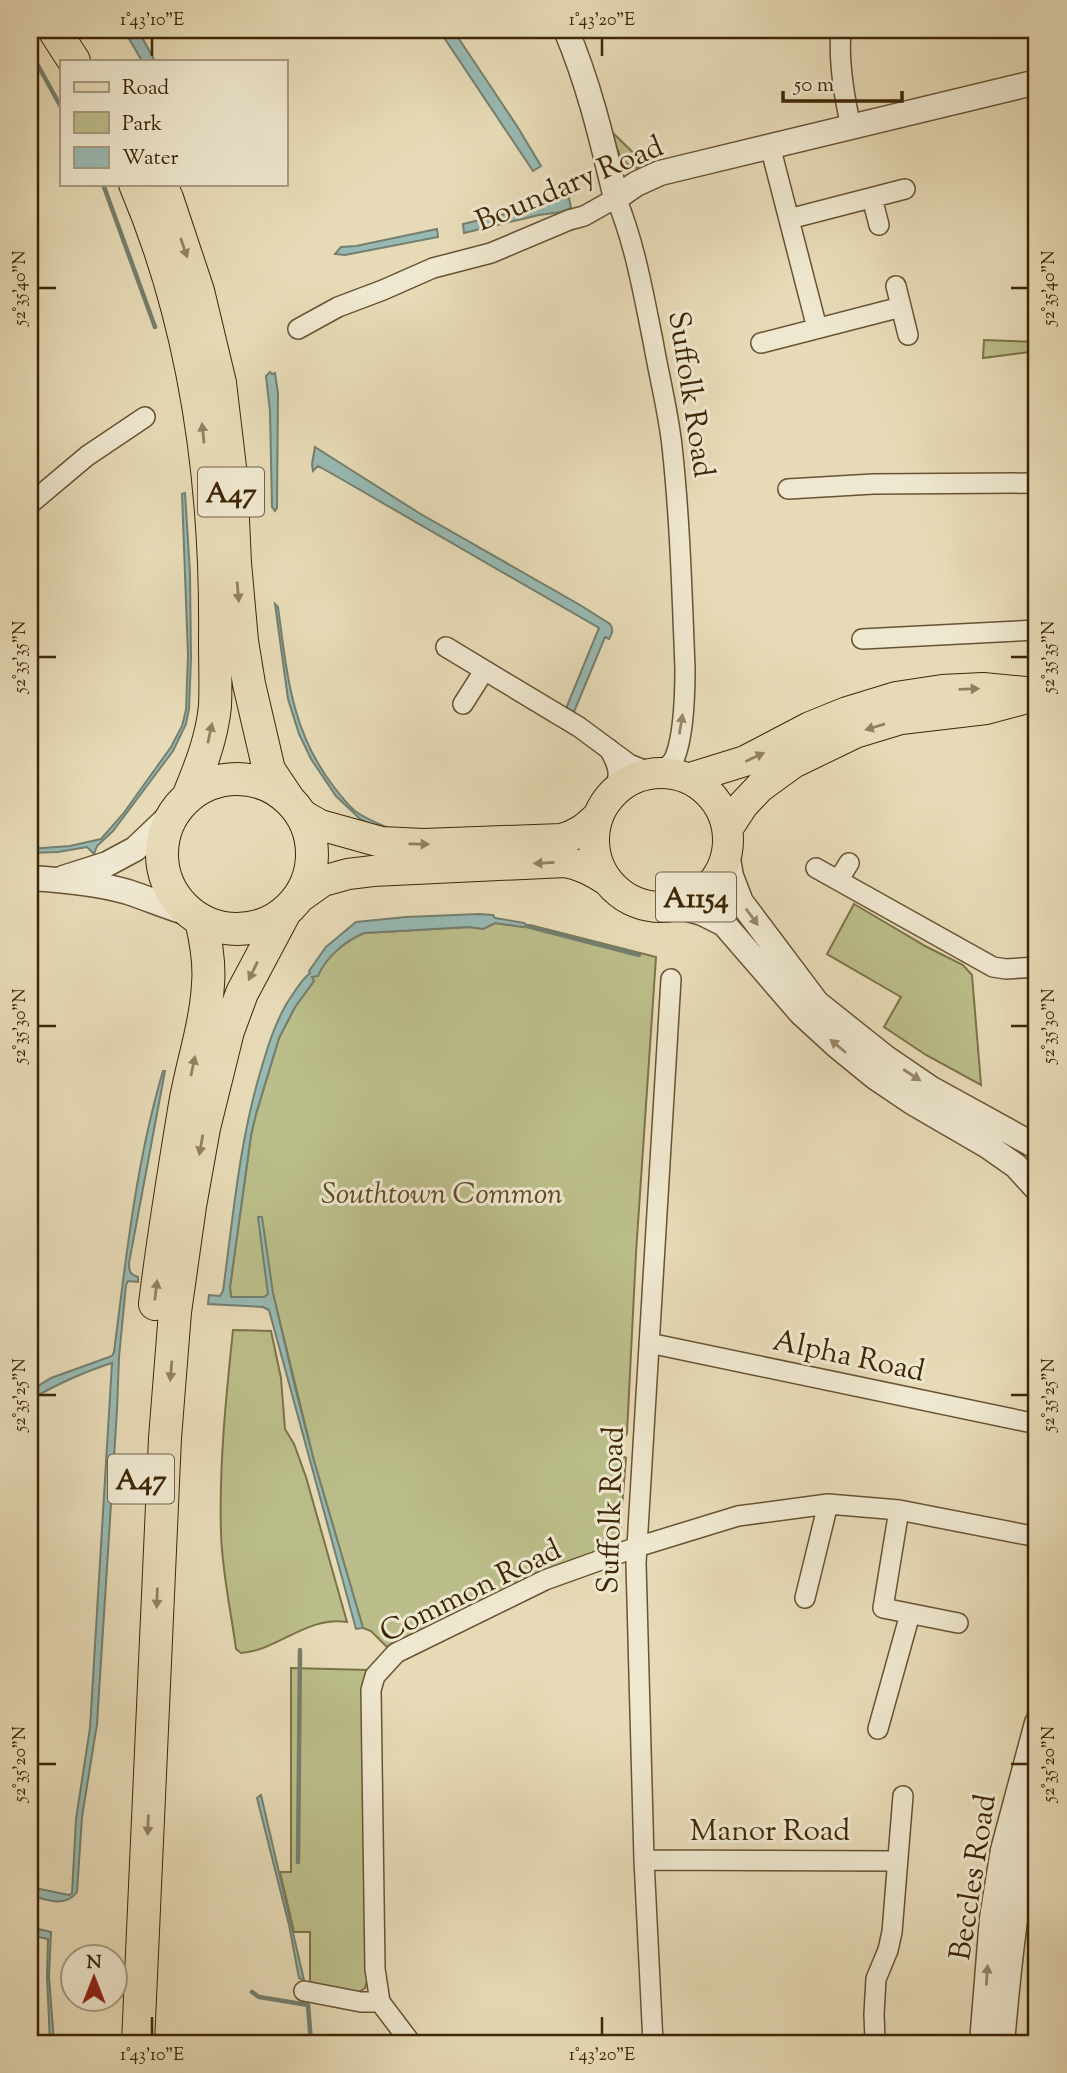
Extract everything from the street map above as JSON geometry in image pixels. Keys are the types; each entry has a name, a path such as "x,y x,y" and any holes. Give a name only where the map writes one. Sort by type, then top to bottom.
{"highway":[{"path":"54,30 73,60"},
{"path":"80,30 97,60"},
{"name":"A47","path":"136,186 154,229 182,323 201,415 211,508 216,595 215,706 202,762 182,804"},
{"name":"A47","path":"161,186 198,291 220,383 231,476 241,628 249,684 270,770 295,807"},
{"path":"228,780 250,780 271,787 295,807 310,835 313,857 309,878 291,906 265,925 243,929 221,928 196,917 177,900 163,865 162,845 167,827 182,804 207,786 228,780"},
{"name":"A47","path":"138,2043 165,1438 175,1311 204,1128 228,1031 242,993 291,906"},
{"name":"A47","path":"118,2043 142,1450 155,1304 168,1201 192,1068 205,1013 207,946 196,917"}],"main road":[{"name":"A1154","path":"690,778 745,761 810,727 896,697 943,690 983,688 1037,694"},
{"name":"A1154","path":"291,906 323,881 348,874 565,862 591,870 608,881 622,895 640,904 661,908 677,906 695,898 710,886 721,872 728,841 743,805 760,787 793,763 855,733 901,719 986,709 1037,694"},
{"path":"608,881 597,861 593,838 598,816 615,790 638,776 655,773"},
{"name":"A1154","path":"655,773 690,778 704,787 723,813 728,841"},
{"path":"295,807 320,825 381,842 424,844 561,839 586,828 598,816"}],"street":[{"name":"Suffolk Road","path":"566,30 579,59 596,111 616,198 634,245 670,432 685,668 682,716 675,757 668,767 655,773"},
{"path":"841,30 841,70 851,127"},
{"name":"Boundary Road","path":"298,329 338,307 433,268 491,253 584,216 636,184 660,173 1037,82"},
{"path":"771,146 817,328"},
{"path":"789,219 905,189"},
{"path":"872,198 879,225"},
{"path":"896,286 908,335"},
{"path":"761,343 901,307"},
{"path":"30,504 87,456 145,417"},
{"path":"788,489 873,484 1037,483"},
{"path":"864,639 1037,630"},
{"path":"446,648 579,727 629,764 655,773"},
{"path":"463,704 484,671"},
{"path":"609,748 617,761 619,772 615,790"},
{"path":"59,880 107,864 135,849 182,804"},
{"path":"728,841 731,876 741,902 817,1003 886,1058 930,1087 1037,1147"},
{"path":"816,868 844,871 993,967 1037,967"},
{"path":"30,878 59,880 127,892 196,917"},
{"path":"677,906 702,913 724,924 801,1013 876,1077 912,1102 1026,1170 1037,1189"},
{"name":"Suffolk Road","path":"653,2043 644,1860 637,1548 671,979"},
{"name":"Alpha Road","path":"649,1343 1037,1424"},
{"path":"805,1598 828,1504"},
{"name":"Common Road","path":"380,2002 375,1969 371,1690 375,1676 396,1654 545,1580 738,1516 828,1504 899,1510 1037,1537"},
{"path":"899,1510 883,1608 958,1623"},
{"path":"878,1729 910,1614"},
{"name":"Beccles Road","path":"982,2043 992,1918 1003,1850 1037,1723"},
{"path":"875,2040 876,1979 892,1932 903,1796"},
{"name":"Beccles Road","path":"1002,2043 1014,1923 1037,1804"},
{"name":"Manor Road","path":"644,1860 897,1861"},
{"path":"304,1992 361,2002 380,2002 411,2043"}],"green space":[{"path":"613,133 649,168 640,169 627,164 619,154"},
{"path":"984,340 1037,342 1037,351 983,358"},
{"path":"854,904 963,965 972,975 981,1085 926,1055 884,1027 901,997 827,954"},
{"name":"Southtown Common","path":"495,923 523,927 530,925 656,957 627,1433 617,1452 626,1458 620,1532 613,1546 499,1594 387,1647 371,1631 363,1628 314,1461 274,1298 231,1297 230,1287 251,1135 279,1038 295,1007 314,981 312,977 318,975 337,950 364,933 470,927 483,929"},
{"path":"233,1330 271,1331 281,1378 285,1429 294,1444 306,1477 347,1622 318,1624 255,1651 241,1653 236,1649 221,1533 222,1457"},
{"path":"291,1668 369,1670 362,1690 367,1981 365,1988 359,1992 310,1985 310,1932 294,1932 280,1872 291,1872"}],"water":[{"path":"124,30 138,30 154,60 141,60"},
{"path":"453,30 541,166 533,171 443,36"},
{"path":"569,198 571,208 561,212 464,233 463,224 551,200"},
{"path":"437,229 438,237 345,255 335,254 341,247"},
{"path":"270,372 275,373 278,393 275,511 272,507 270,411 266,376"},
{"path":"315,447 419,513 610,624 611,635 609,639 605,637 574,712 567,709 567,706 599,628 318,466 313,471"},
{"path":"185,493 191,658 186,724 173,751 113,831 97,846 94,854 87,847 30,853 30,849 70,846 101,839 123,814 171,747 182,726 186,710 188,655 182,494"},
{"path":"275,604 278,607 293,701 308,745 336,790 352,808 369,820 394,830 373,826 359,818 336,796 311,759 299,734 288,699"},
{"path":"493,915 495,918 524,923 527,926 495,923 483,929 469,927 364,933 337,950 318,976 312,977 314,981 295,1007 279,1038 251,1135 230,1287 231,1297 264,1297 268,1294 258,1217 262,1217 273,1293 296,1391 363,1628 356,1629 269,1310 263,1307 208,1304 209,1295 220,1296 223,1291 237,1181 253,1100 275,1028 297,987 310,973 326,947 356,922"},
{"path":"163,1071 129,1263 129,1269 138,1277 138,1282 128,1281 126,1285 119,1357 97,1724 82,1817 77,1892 67,1900 55,1901 30,1895 30,1887 69,1895 72,1893 76,1819 90,1728 112,1363 70,1379 30,1400 30,1391 51,1378 112,1356 114,1352 139,1175"},
{"path":"261,1795 304,1980 299,1978 289,1925 257,1798"},
{"path":"30,1927 51,1932 49,1976 54,2043 50,2043 48,1939 30,1935"}],"waterway":[{"path":"30,51 60,105"},
{"path":"104,186 155,327"},
{"path":"527,926 639,955"},
{"path":"298,1862 300,1650"},
{"path":"252,1992 259,1997 308,2005 311,2043"}]}
